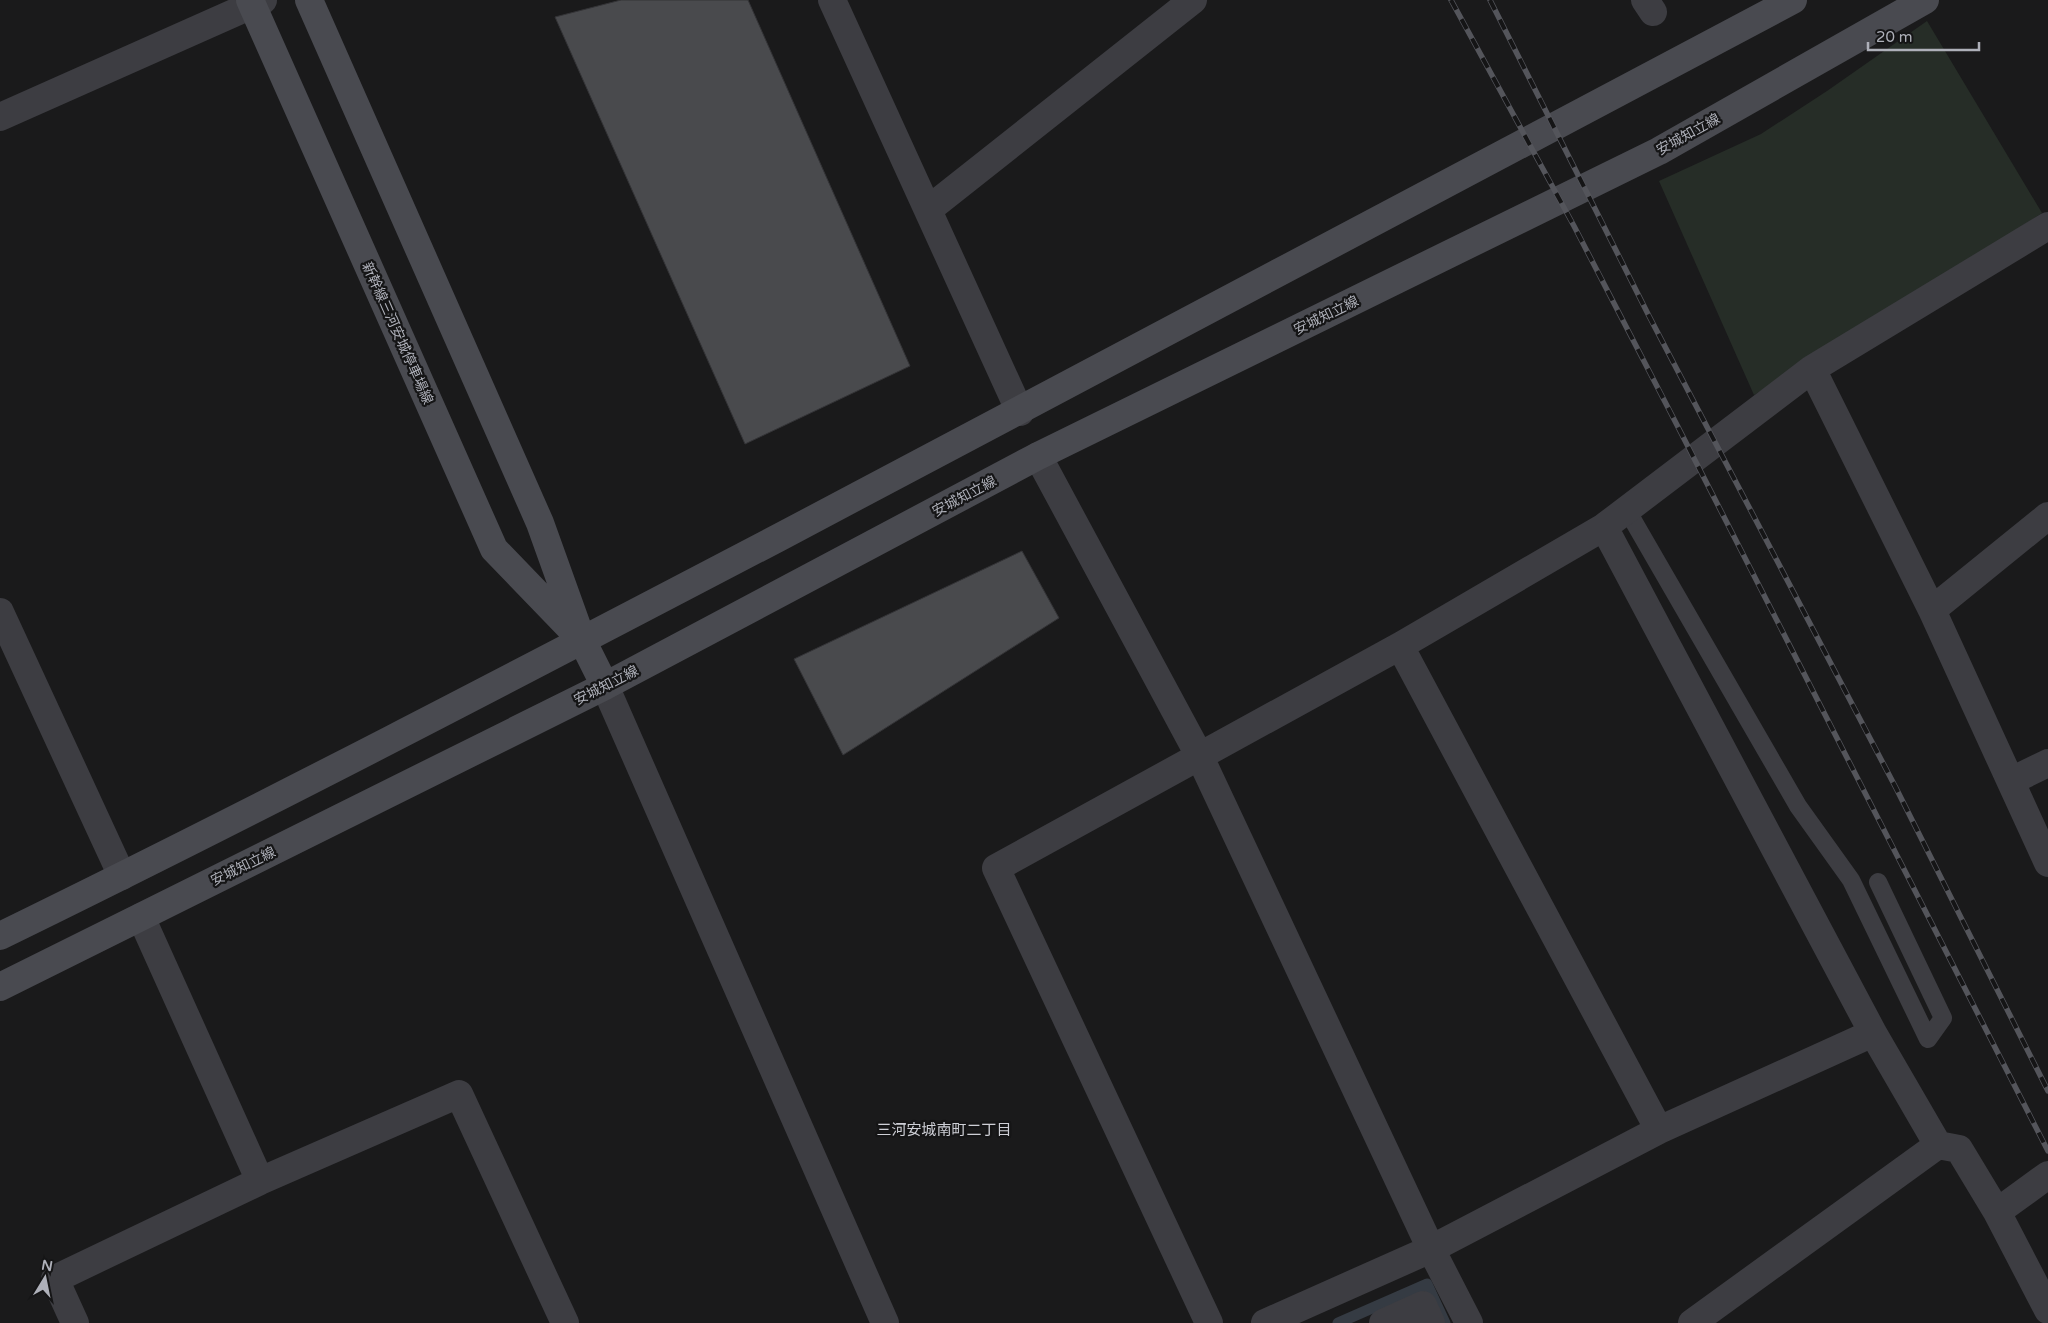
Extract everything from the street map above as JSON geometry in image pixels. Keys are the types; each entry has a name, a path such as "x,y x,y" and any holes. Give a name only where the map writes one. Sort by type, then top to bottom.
{"main road":[{"name":"新幹線三河安城停車場線","path":"309,0 540,523 582,640 605,686"},
{"path":"0,936 122,876 582,640 1020,412 1793,0"},
{"name":"安城知立線","path":"0,987 605,686 1038,456 1659,151 1925,0"},
{"name":"新幹線三河安城停車場線","path":"255,2 494,549 582,640"}],"street":[{"path":"832,0 1020,412"},
{"path":"929,209 1193,0"},
{"path":"0,116 255,2"},
{"path":"1209,1323 996,868 1198,755 1400,646 1604,527 1812,369 2048,226"},
{"path":"1812,369 1932,610 2048,863"},
{"path":"1038,456 1198,755 1431,1249 1469,1323"},
{"path":"1932,610 2048,516"},
{"path":"1604,527 1873,1033 1938,1145"},
{"path":"0,612 122,876"},
{"path":"1400,646 1659,1130"},
{"path":"605,686 715,941 885,1323"},
{"path":"2011,781 2048,763"},
{"path":"141,917 260,1181"},
{"path":"1265,1323 1431,1249 1659,1130 1873,1033"},
{"path":"75,1323 55,1278 260,1181 459,1094 565,1323"},
{"path":"1692,1323 1938,1145 1959,1149 1997,1212 2048,1310"},
{"path":"1997,1212 2048,1175"},
{"path":"1383,1323 1422,1305 1431,1323"}],"lane":[{"path":"1627,510 1798,806 1851,880 1928,1039 1943,1018 1878,882"}],"shaded area":[{"path":"1927,21 2042,213 1921,292 1754,395 1659,181 1761,134 1827,91"}],"building":[{"path":"621,0 748,0 910,366 745,444 555,17"},
{"path":"1022,551 1059,618 843,755 794,659"}],"waterway":[{"path":"1338,1323 1427,1284 1445,1323"}],"railway":[{"path":"1451,0 1574,226 2048,1151"},
{"path":"1490,0 1649,316 1896,788 2048,1091"}],"district":[{"name":"三河安城南町二丁目","path":"944,1130"}]}
